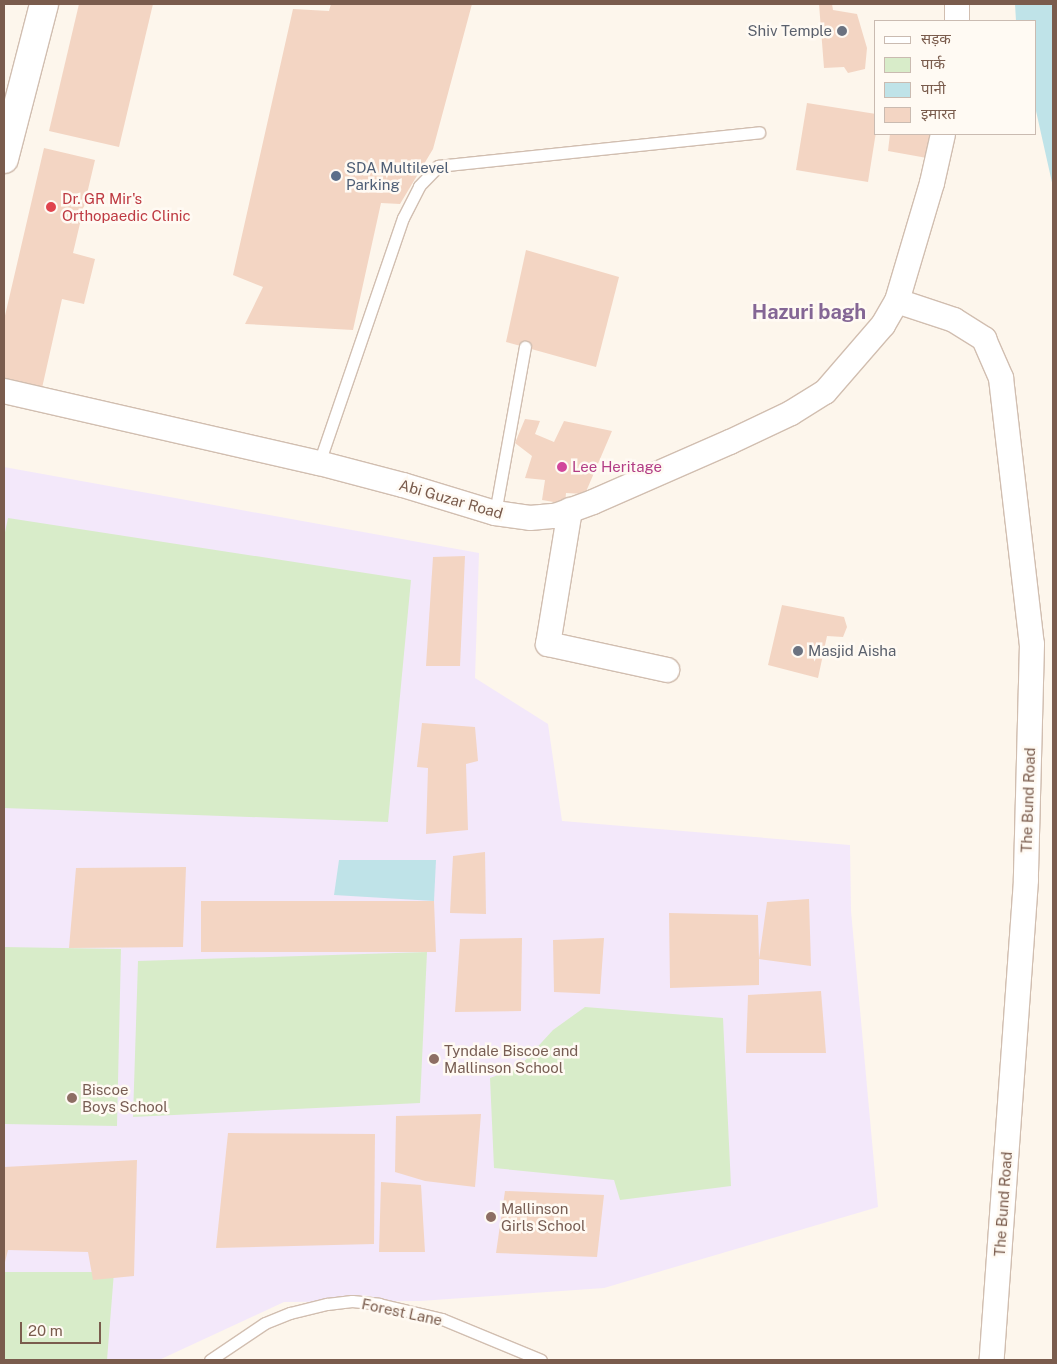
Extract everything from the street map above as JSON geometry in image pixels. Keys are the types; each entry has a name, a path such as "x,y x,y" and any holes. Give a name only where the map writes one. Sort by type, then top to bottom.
{"main road":[{"path":"4,158 44,4"}],"street":[{"path":"957,4 957,20"},
{"name":"Abi Guzar Road","path":"4,391 319,463 403,485 495,513 530,518 555,516 730,442 791,413 825,392 883,325 897,301 932,183 944,135"},
{"name":"The Bund Road","path":"897,301 954,320 984,339 1001,378 1032,644 1026,880 992,1360"},
{"path":"570,510 548,644 667,670"}],"lane":[{"path":"319,463 404,218 419,186 438,166 759,132"},
{"path":"495,513 524,347"},
{"name":"Forest Lane","path":"210,1360 265,1324 290,1313 328,1304 352,1301 379,1304 442,1318 541,1360"}],"shaded area":[{"name":"Tyndale Biscoe and Mallinson School","path":"4,467 479,553 475,678 548,724 562,821 850,845 851,911 878,1207 604,1288 420,1301 284,1302 159,1360 4,1360"}],"green space":[{"path":"8,518 411,580 388,822 4,808 4,537"},
{"path":"4,947 121,949 117,1126 4,1124"},
{"path":"427,952 420,1103 133,1117 138,961"},
{"path":"585,1007 723,1018 731,1186 620,1200 614,1180 494,1168 490,1078 519,1067 553,1030"},
{"path":"4,1272 114,1272 107,1360 4,1360"}],"water":[{"path":"1015,4 1053,4 1053,187 1037,115 1037,20 1016,20"},
{"path":"339,860 436,860 434,901 334,895"}],"building":[{"path":"79,4 153,4 119,147 49,131"},
{"name":"SDA Multilevel Parking","path":"331,4 472,4 433,149 400,204 381,203 353,330 245,324 263,287 233,275 293,9 329,11"},
{"name":"Shiv Temple","path":"819,4 832,4 833,10 857,14 867,48 865,69 848,73 844,67 824,68"},
{"path":"807,103 874,114 874,135 876,135 868,182 796,170"},
{"path":"890,135 931,135 927,158 888,151"},
{"path":"44,148 95,160 73,253 95,259 84,304 62,299 40,397 4,389 4,320"},
{"path":"526,250 619,277 596,367 506,342"},
{"name":"Lee Heritage","path":"525,419 540,421 535,434 554,442 564,421 612,431 585,494 566,493 565,504 542,500 545,480 525,478 532,456 515,443"},
{"path":"465,556 460,666 426,666 433,557"},
{"name":"Masjid Aisha","path":"782,605 844,617 847,627 843,637 827,636 818,678 768,665"},
{"path":"422,723 475,727 478,761 466,764 468,830 426,834 428,768 417,767"},
{"path":"485,852 486,914 450,913 453,856"},
{"path":"186,867 183,947 69,948 76,868"},
{"path":"809,899 811,966 759,959 767,902"},
{"path":"201,901 434,901 436,952 201,952"},
{"path":"669,913 758,915 759,985 670,988"},
{"path":"522,938 521,1011 455,1012 460,939"},
{"path":"604,938 600,994 554,992 553,940"},
{"path":"821,991 826,1053 746,1053 748,995"},
{"path":"481,1114 475,1187 425,1181 395,1172 396,1116"},
{"path":"228,1133 375,1134 374,1244 216,1248"},
{"path":"137,1160 134,1276 93,1280 88,1252 8,1250 4,1266 4,1167"},
{"path":"381,1182 421,1185 425,1252 379,1252"},
{"path":"505,1191 604,1195 597,1257 496,1253"}],"place":[{"name":"Shiv Temple","path":"842,31"},
{"name":"SDA Multilevel Parking","path":"336,176"},
{"name":"Dr. GR Mir's Orthopaedic Clinic","path":"51,207"},
{"name":"Lee Heritage","path":"562,467"},
{"name":"Masjid Aisha","path":"798,651"},
{"name":"Tyndale Biscoe and Mallinson School","path":"434,1059"},
{"name":"Biscoe Boys School","path":"72,1098"},
{"name":"Mallinson Girls School","path":"491,1217"}],"district":[{"name":"Hazuri bagh","path":"809,312"}]}
